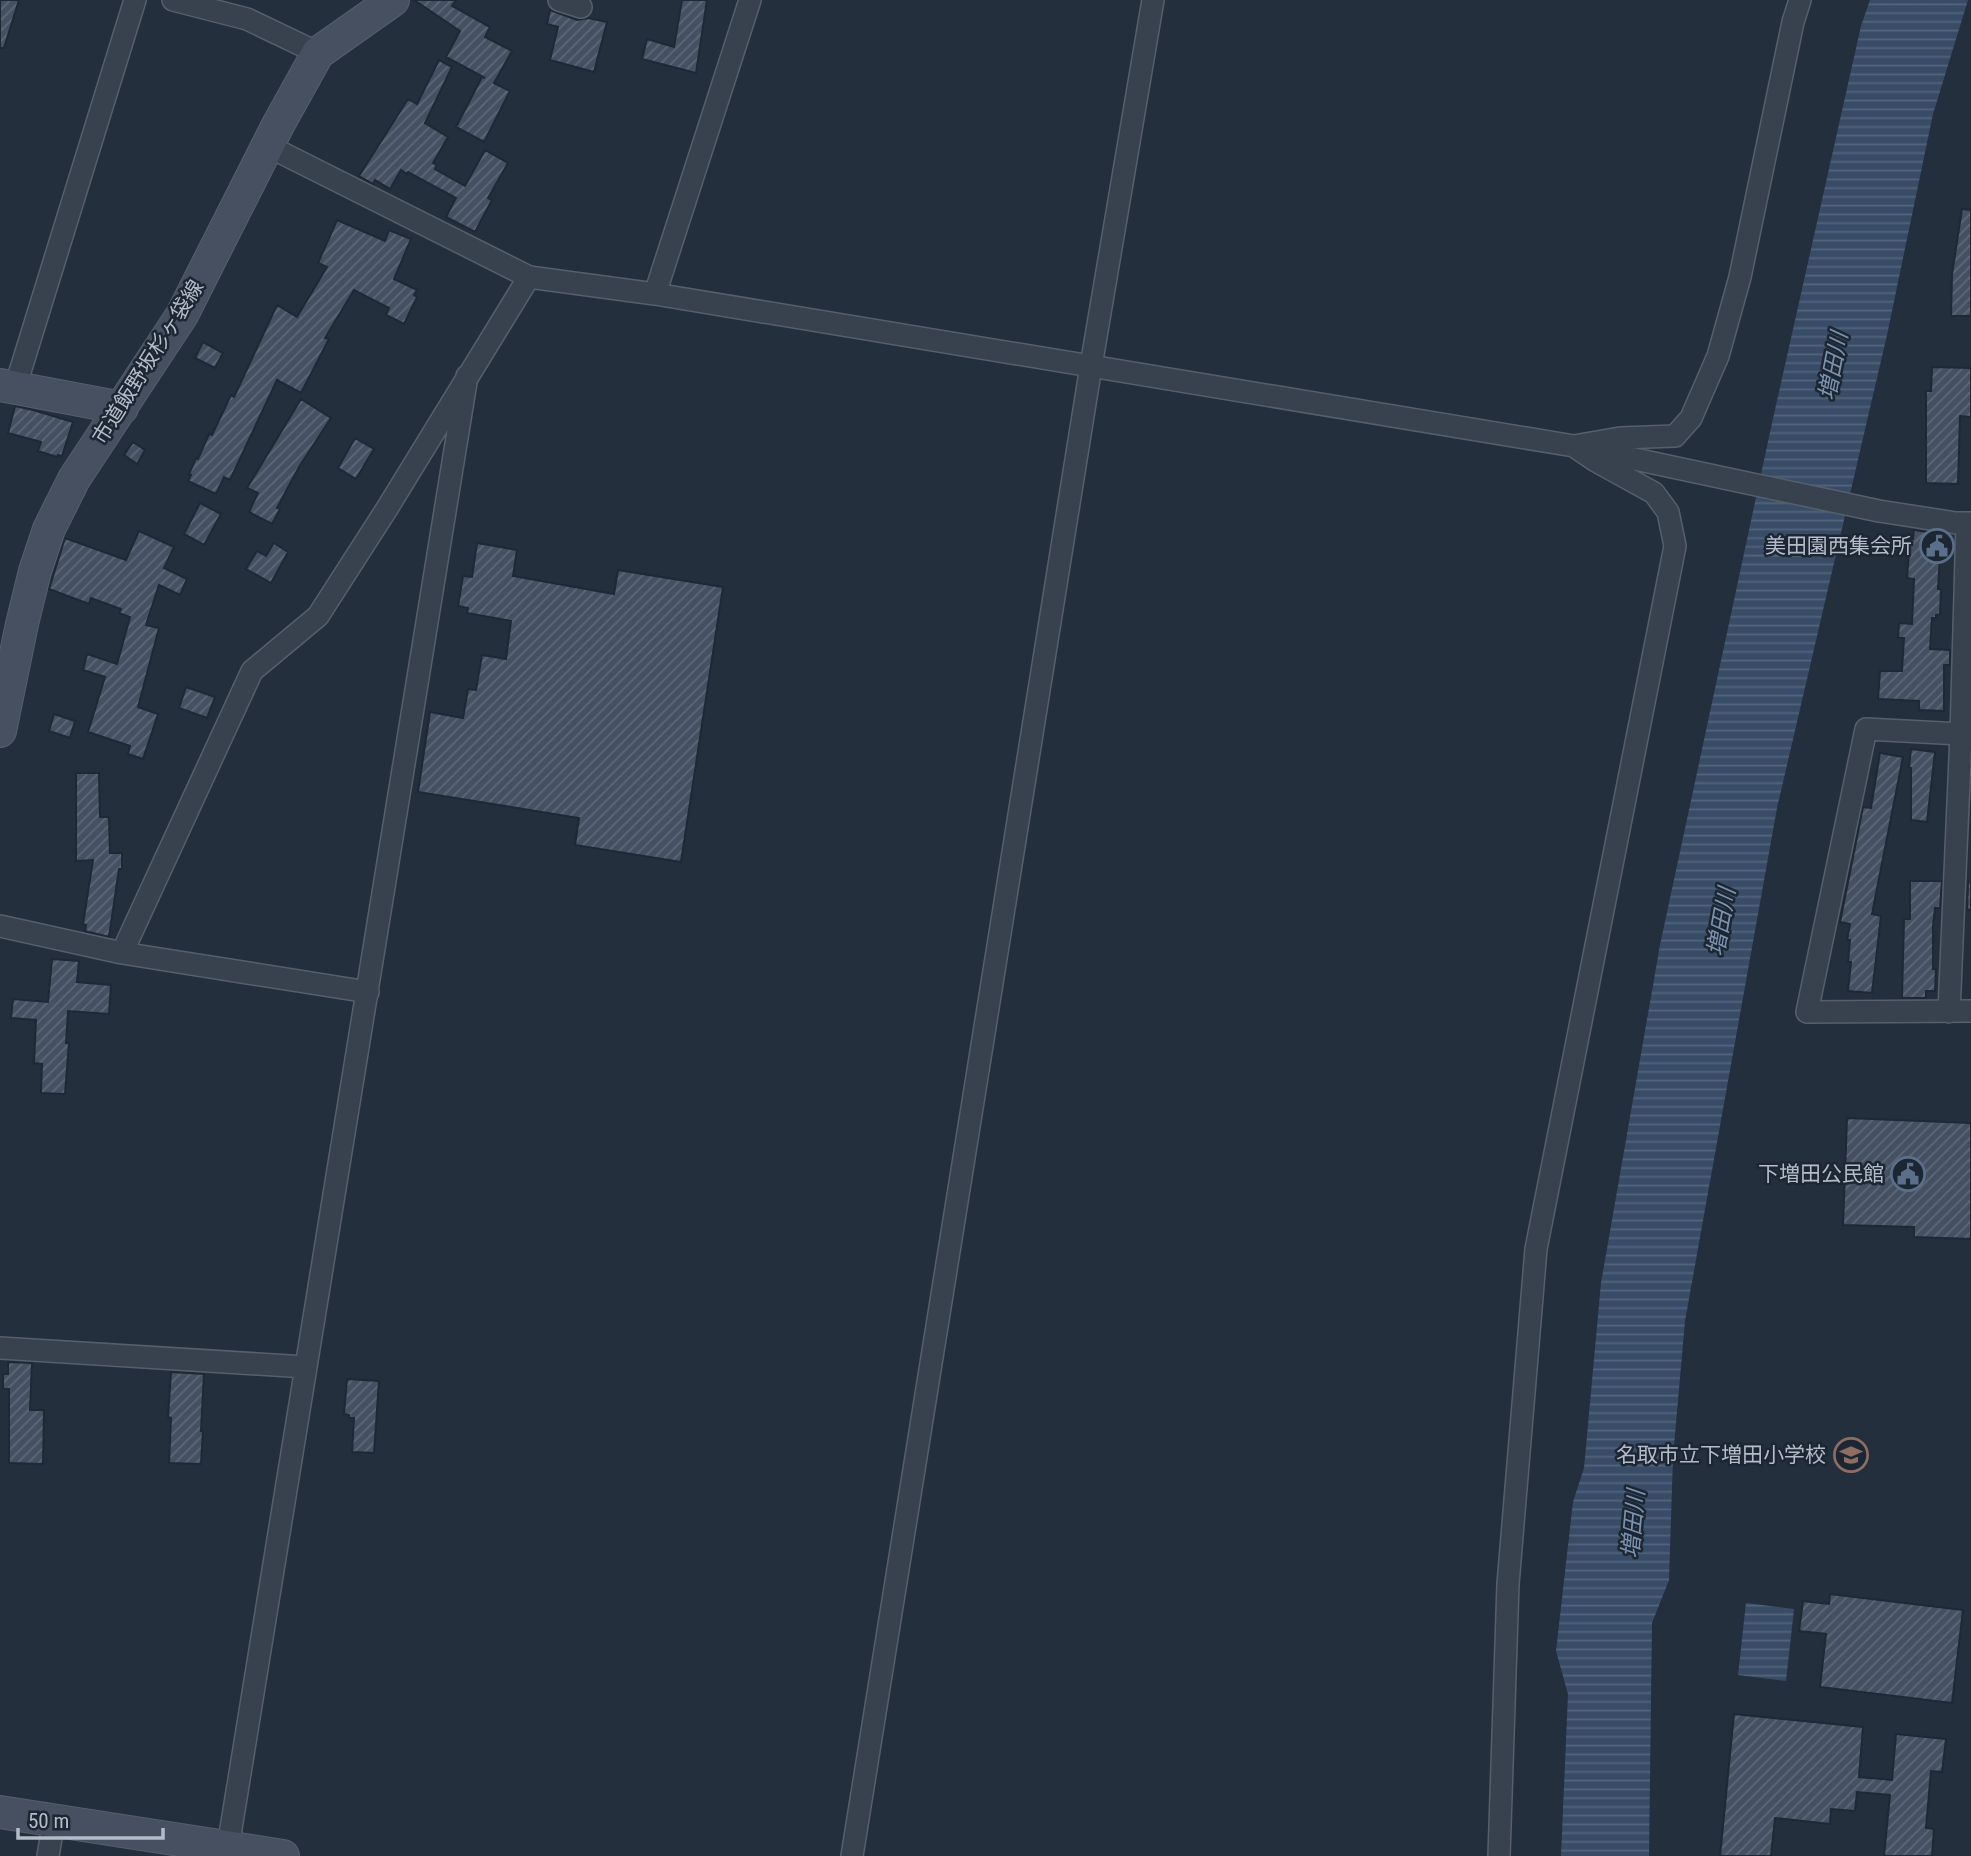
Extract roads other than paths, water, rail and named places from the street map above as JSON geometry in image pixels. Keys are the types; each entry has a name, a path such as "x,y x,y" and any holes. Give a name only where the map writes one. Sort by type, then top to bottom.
{"street":[{"path":"122,408 8,386 135,0"},
{"path":"173,0 247,19 318,53"},
{"name":"市道飯野坂杉ヶ袋線","path":"0,731 34,571 49,529 74,479 182,315 318,53 393,0"},
{"path":"559,0 581,6"},
{"path":"655,294 750,0"},
{"path":"852,1856 1091,366 1153,0"},
{"path":"1574,446 1620,438 1675,436 1691,418 1718,356 1740,277 1793,22 1800,0"},
{"path":"268,146 529,276 655,294 1574,446 1879,511 1969,523 1949,1012"},
{"path":"122,953 252,671 318,616 529,276"},
{"path":"228,1847 467,376"},
{"path":"1499,1856 1508,1584 1536,1249 1675,547 1668,512 1654,493 1574,446"},
{"path":"1961,734 1866,729 1807,1012 1971,1011"},
{"path":"0,926 122,953 368,992"},
{"path":"0,1348 306,1367"},
{"path":"0,1812 283,1856"},
{"path":"48,1856 54,1820"}],"water":[{"name":"増田川","path":"1870,0 1968,0 1933,114 1887,335 1777,808 1685,1321 1673,1457 1669,1580 1652,1623 1649,1856 1561,1856 1568,1694 1556,1651 1573,1502 1584,1468 1601,1283 1660,945 1772,423 1861,26"},
{"path":"1746,1603 1794,1609 1786,1681 1738,1675"}],"place":[{"name":"美田園西集会所","path":"1937,546"},
{"name":"下増田公民館","path":"1908,1174"},
{"name":"名取市立下増田小学校","path":"1851,1455"}]}
